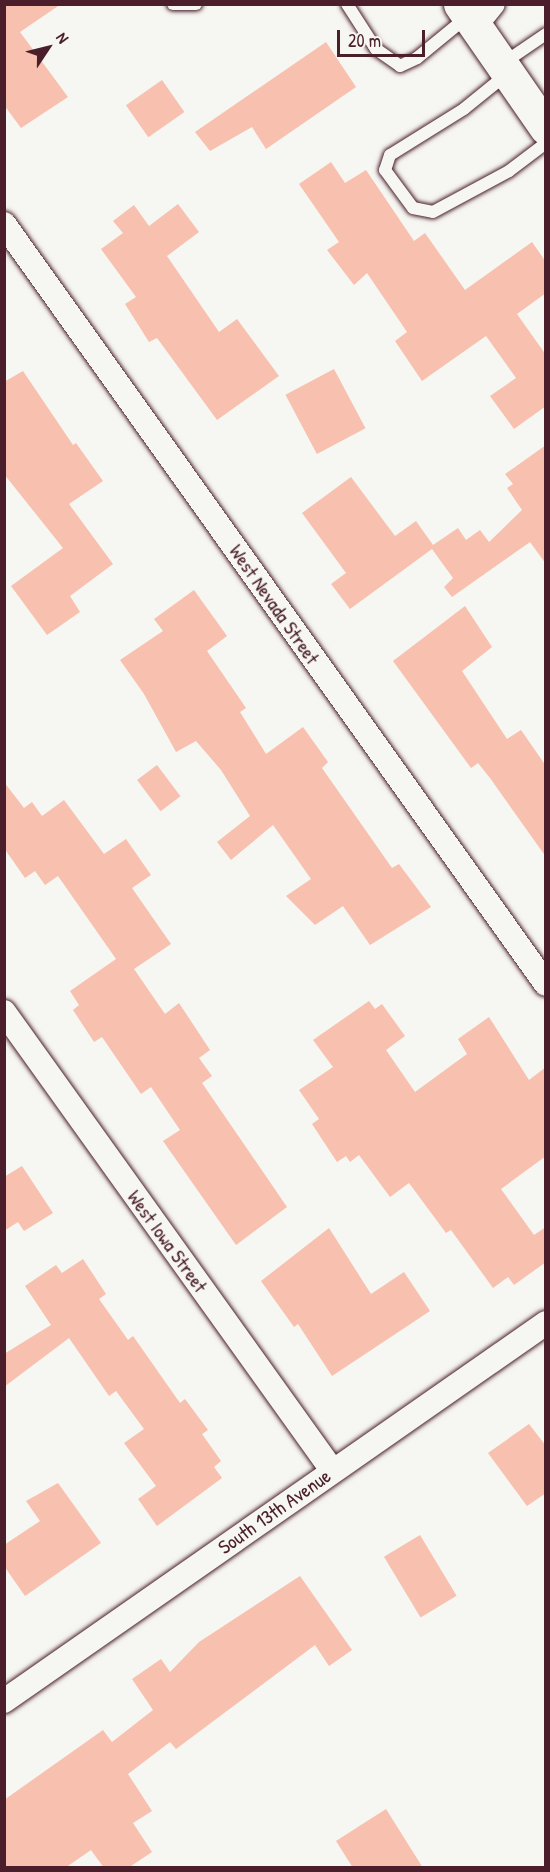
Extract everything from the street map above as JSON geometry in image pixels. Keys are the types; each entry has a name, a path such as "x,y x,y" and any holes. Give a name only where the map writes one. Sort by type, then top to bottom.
{"main road":[{"path":"474,13 505,69 546,128"}],"street":[{"name":"West Nevada Street","path":"4,224 546,984"},
{"name":"West Iowa Street","path":"4,1012 332,1470"},
{"name":"South 13th Avenue","path":"4,1701 332,1470 546,1323"}],"lane":[{"path":"173,4 196,4"},
{"path":"347,4 376,49 400,66 417,58 474,13"},
{"path":"546,34 505,69 464,109 390,155 385,170 413,208 433,212 509,171 546,143"}],"building":[{"path":"4,4 61,4 20,32 68,97 21,128 4,105"},
{"path":"326,42 356,87 266,149 252,127 210,151 195,132"},
{"path":"162,80 184,112 148,137 126,105"},
{"path":"331,162 345,183 366,170 414,241 425,233 465,290 532,242 546,262 546,293 517,314 546,355 546,406 514,429 490,396 516,378 486,336 422,381 395,341 407,332 367,273 354,285 327,250 339,242 299,184"},
{"path":"178,204 199,232 167,256 219,332 237,319 279,376 217,420 157,338 149,342 125,304 136,297 101,249 123,233 113,221 134,205 149,226"},
{"path":"334,369 365,428 317,454 285,395"},
{"path":"23,371 73,445 76,443 103,481 69,504 113,564 70,596 80,612 47,635 11,586 63,548 4,474 4,382"},
{"path":"546,445 546,564 530,542 452,597 444,587 453,578 432,549 350,609 331,584 346,573 302,513 351,477 395,536 416,521 433,545 458,528 466,540 480,530 489,542 522,510 507,488 513,484 505,474"},
{"path":"194,590 227,636 207,651 246,708 240,712 266,754 303,727 328,762 322,768 392,868 399,864 431,907 370,945 343,906 315,925 286,896 311,879 273,825 231,860 217,842 250,816 221,770 196,741 176,752 144,694 120,660 163,631 154,619"},
{"path":"465,606 492,647 462,671 507,739 521,730 546,766 546,857 490,778 478,763 471,768 393,661"},
{"path":"157,765 180,796 161,811 137,780"},
{"path":"4,782 24,808 32,802 42,816 64,800 104,854 126,839 151,875 132,888 171,944 134,969 165,1014 179,1003 210,1050 199,1058 212,1076 202,1083 287,1207 236,1245 163,1141 180,1130 151,1087 141,1094 102,1037 94,1042 73,1010 79,1005 70,991 116,959 58,876 45,885 35,871 25,878 4,848"},
{"path":"369,1001 375,1009 382,1004 405,1036 386,1050 415,1092 467,1054 458,1039 489,1017 529,1080 546,1067 546,1156 501,1189 534,1235 546,1227 546,1262 514,1285 508,1277 493,1288 451,1230 446,1233 409,1183 390,1197 359,1155 350,1162 346,1156 337,1162 312,1124 319,1119 299,1090 333,1067 313,1040"},
{"path":"22,1166 53,1213 24,1231 18,1222 4,1231 4,1177"},
{"path":"329,1228 371,1294 404,1272 430,1311 332,1376 298,1324 294,1327 261,1281"},
{"path":"83,1259 106,1294 99,1299 128,1340 133,1336 180,1403 185,1399 208,1430 202,1434 221,1461 214,1467 222,1478 157,1526 138,1499 156,1486 124,1443 144,1429 116,1391 109,1396 69,1338 4,1387 4,1354 51,1325 25,1286 56,1265 62,1273"},
{"path":"529,1424 546,1446 546,1493 527,1506 488,1453"},
{"path":"58,1483 101,1543 25,1596 4,1566 4,1545 40,1521 26,1501"},
{"path":"420,1535 457,1596 421,1617 384,1557"},
{"path":"300,1576 352,1650 329,1666 315,1645 176,1749 170,1742 128,1774 152,1811 133,1823 152,1852 128,1868 104,1868 91,1850 65,1868 4,1868 4,1800 103,1730 112,1742 153,1710 132,1679 161,1659 170,1672 199,1642"},
{"path":"386,1809 423,1868 353,1868 336,1841"}]}
